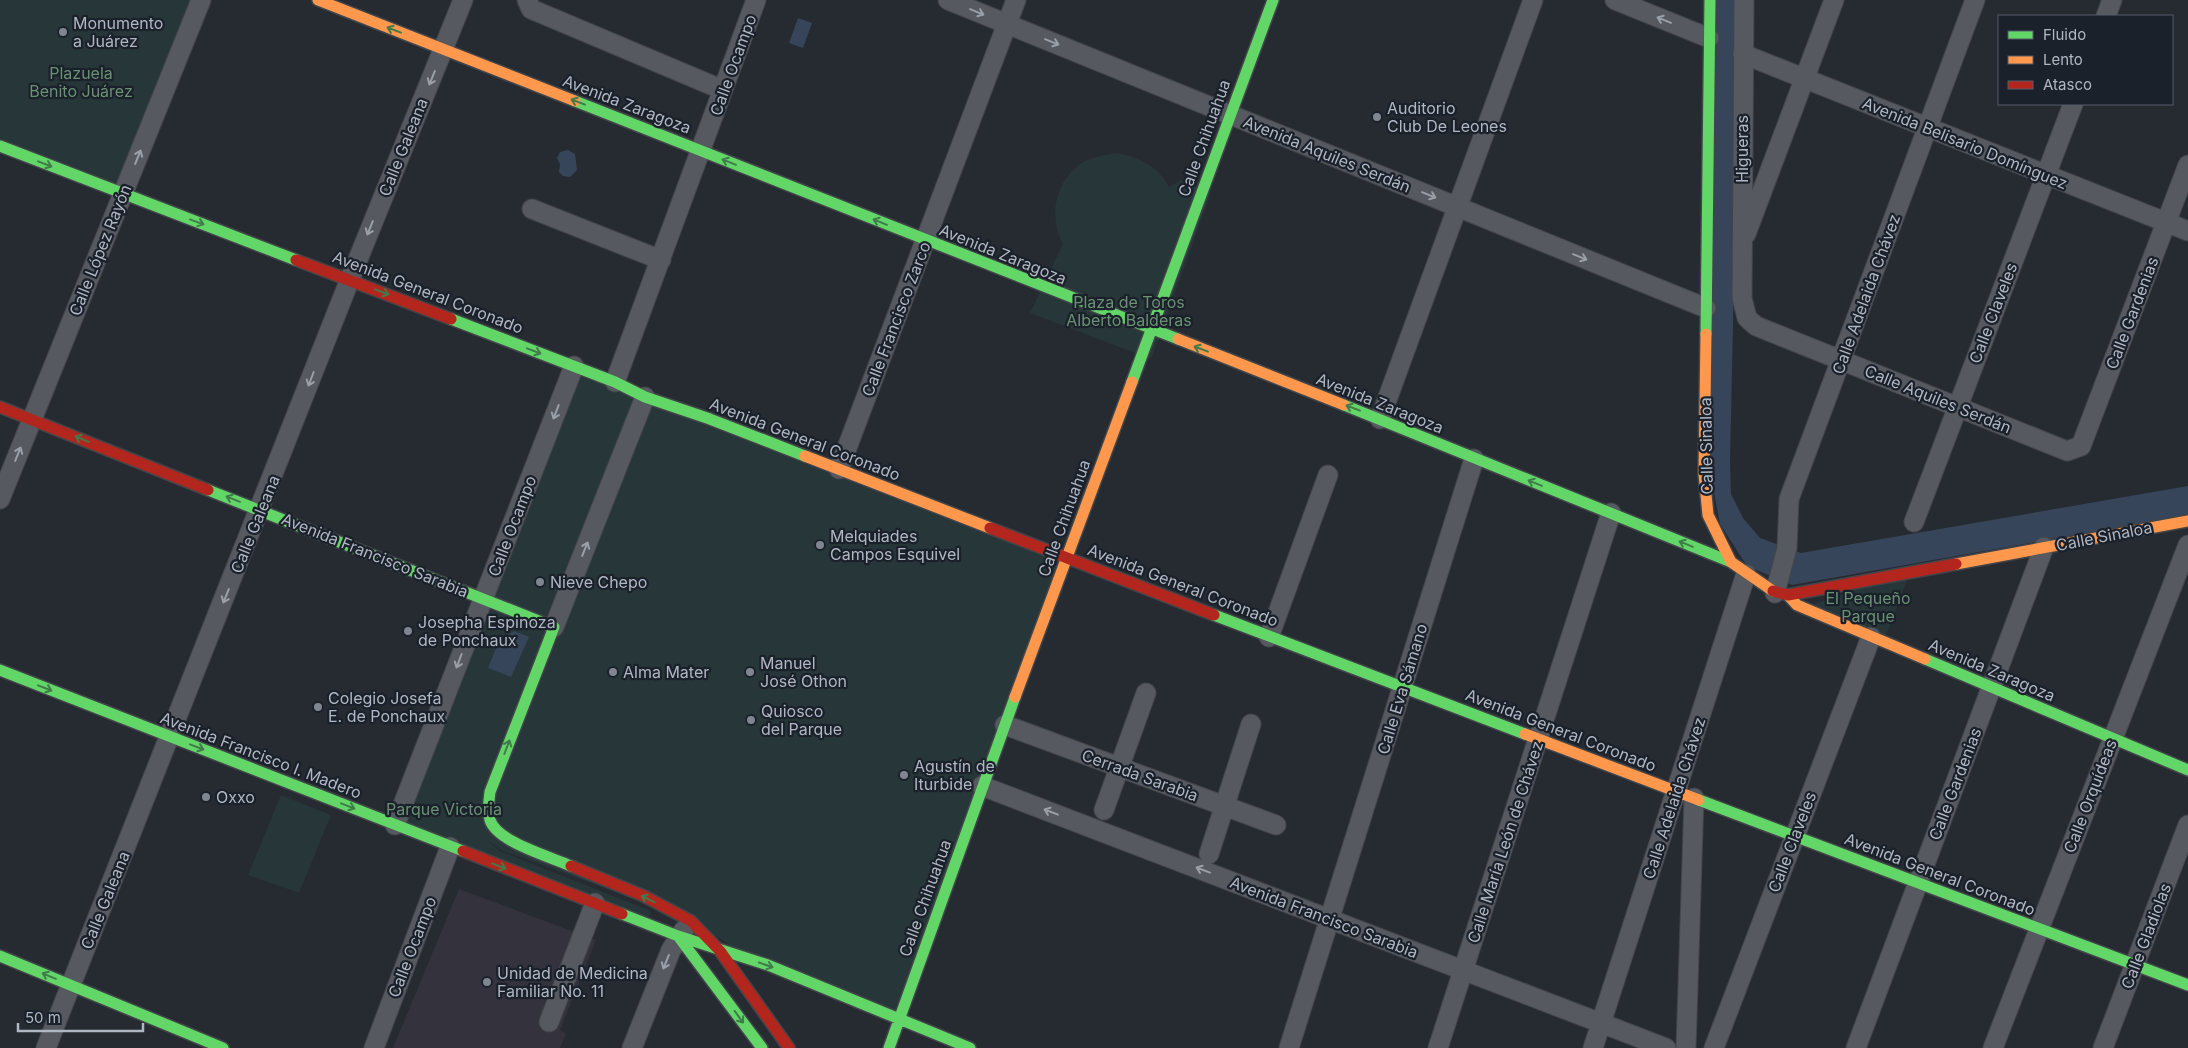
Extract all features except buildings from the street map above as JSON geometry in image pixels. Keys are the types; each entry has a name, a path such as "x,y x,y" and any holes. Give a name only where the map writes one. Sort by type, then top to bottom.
{"street":[{"name":"Calle López Rayón","path":"0,499 201,0"},
{"name":"Avenida Zaragoza","path":"318,0 1380,419 1474,459 1731,562"},
{"name":"Calle Galeana","path":"46,1048 350,279 463,0"},
{"path":"527,0 531,9 723,90"},
{"name":"Calle Ocampo","path":"615,382 756,0"},
{"name":"Avenida Aquiles Serdán","path":"948,0 1706,308"},
{"name":"Calle Francisco Zarco","path":"839,469 1016,0"},
{"name":"Calle Chihuahua","path":"889,1048 982,786 1273,0"},
{"path":"1380,419 1533,0"},
{"path":"1616,0 1709,38"},
{"name":"Calle Sinaloa","path":"1710,0 1704,474 1708,515 1731,562 1746,574 1780,590 2044,547 2188,520"},
{"name":"Higueras","path":"1742,298 1742,54 1744,0"},
{"path":"1742,244 1834,0"},
{"name":"Calle Adelaida Chávez","path":"1780,590 1787,548 1789,499 1976,0"},
{"path":"2106,15 2112,0"},
{"name":"Avenida Belisario Domínguez","path":"1742,54 2188,231"},
{"name":"Calle Claveles","path":"1914,522 2073,105"},
{"name":"Avenida General Coronado","path":"0,146 350,279 615,382 645,397 710,419 1269,637 2188,985"},
{"name":"Calle Gardenias","path":"2067,451 2081,446 2188,165"},
{"path":"532,210 661,260"},
{"name":"Calle Aquiles Serdán","path":"1742,298 1747,318 1756,326 2067,451"},
{"name":"Calle Ocampo","path":"395,825 574,366"},
{"path":"645,397 490,792 489,820 492,827 508,839 644,896 691,921 720,951 789,1048"},
{"name":"Avenida Francisco Sarabia","path":"0,407 554,627"},
{"name":"Calle Eva Sámano","path":"1289,1048 1474,459"},
{"path":"1269,637 1328,475"},
{"name":"Calle María León de Chávez","path":"1438,1048 1610,513"},
{"name":"Calle Orquídeas","path":"1993,1048 2188,545"},
{"name":"Calle Gardenias","path":"1856,1048 2044,547"},
{"name":"Calle Adelaida Chávez","path":"1593,1048 1746,574"},
{"name":"Avenida Zaragoza","path":"1780,590 1797,605 2188,770"},
{"name":"Calle Claveles","path":"1714,1048 1871,637"},
{"name":"Avenida Francisco I. Madero","path":"0,670 678,936 720,951 768,964 970,1048"},
{"path":"1104,810 1146,694"},
{"path":"1209,854 1251,724"},
{"name":"Cerrada Sarabia","path":"1005,725 1276,825"},
{"name":"Avenida Francisco Sarabia","path":"982,786 1666,1048"},
{"path":"1686,1048 1694,798"},
{"name":"Calle Gladiolas","path":"2103,1048 2188,825"},
{"name":"Calle Ocampo","path":"374,1048 450,846"},
{"path":"549,1022 595,903"},
{"path":"632,1048 678,936 691,921"},
{"path":"678,936 703,966 762,1048"},
{"path":"0,956 223,1048"}],"shaded area":[{"path":"459,889 596,940 560,1030 566,1034 560,1048 393,1048"}],"green space":[{"name":"Plazuela Benito Juárez","path":"0,0 202,0 122,197 0,150"},
{"name":"Plaza de Toros Alberto Balderas","path":"1117,153 1133,157 1154,168 1160,173 1169,187 1181,180 1211,193 1151,359 1030,313 1063,244 1058,234 1055,212 1056,201 1065,180 1080,164 1098,157"},
{"name":"Parque Victoria","path":"573,373 643,399 490,785 556,627 644,399 1069,562 895,1025 764,969 750,965 723,940 659,908 501,850 485,839 500,851 651,911 649,918 394,832"},
{"name":"El Pequeño Parque","path":"1910,572 1884,641 1802,608"},
{"path":"281,795 331,815 299,893 248,875"}],"water":[{"path":"1715,0 1740,0 1730,462 1731,494 1743,518 1760,538 1801,553 2188,486 2188,515 1792,585 1747,566 1720,524 1708,461"},
{"path":"798,18 812,23 803,48 789,43"},
{"path":"568,150 575,154 577,170 570,177 563,176 559,172 560,164 557,158 560,152"},
{"path":"514,631 529,637 511,677 488,668 500,639"}],"traffic: fast":[{"path":"1132,382 1273,0"},
{"path":"1706,334 1710,0"},
{"path":"575,101 1178,339"},
{"path":"0,146 296,260"},
{"path":"451,319 615,382 645,397 710,419 805,456"},
{"path":"1344,405 1731,562"},
{"path":"208,490 554,627 490,792 488,806 490,820 503,835 526,848 571,866"},
{"path":"1214,615 1525,734"},
{"path":"1925,659 2188,770"},
{"path":"0,670 463,851"},
{"path":"889,1048 1015,697"},
{"path":"1699,800 2188,985"},
{"path":"622,914 678,936 768,965 970,1048"},
{"path":"678,936 762,1048"},
{"path":"0,956 223,1048"}],"traffic: slow":[{"path":"318,0 575,101"},
{"path":"1706,334 1704,474 1708,515 1731,562 1773,591"},
{"path":"1178,339 1344,405"},
{"path":"1015,697 1132,382"},
{"path":"805,456 990,528"},
{"path":"1956,564 2188,521"},
{"path":"1788,595 1797,605 1925,659"},
{"path":"1525,734 1699,800"}],"traffic: jam":[{"path":"296,260 451,319"},
{"path":"0,407 208,490"},
{"path":"990,528 1214,615"},
{"path":"1773,591 1788,595 1956,564"},
{"path":"463,851 622,914"},
{"path":"571,866 644,896 691,921 720,951 789,1048"}],"place":[{"name":"Monumento a Juárez","path":"63,32"},
{"name":"Auditorio Club De Leones","path":"1377,117"},
{"name":"Melquiades Campos Esquivel","path":"820,545"},
{"name":"Nieve Chepo","path":"540,582"},
{"name":"Josepha Espinoza de Ponchaux","path":"408,631"},
{"name":"Alma Mater","path":"613,672"},
{"name":"Manuel José Othon","path":"750,672"},
{"name":"Colegio Josefa E. de Ponchaux","path":"318,707"},
{"name":"Quiosco del Parque","path":"751,720"},
{"name":"Agustín de Iturbide","path":"904,775"},
{"name":"Oxxo","path":"206,797"},
{"name":"Unidad de Medicina Familiar No. 11","path":"487,982"}]}
